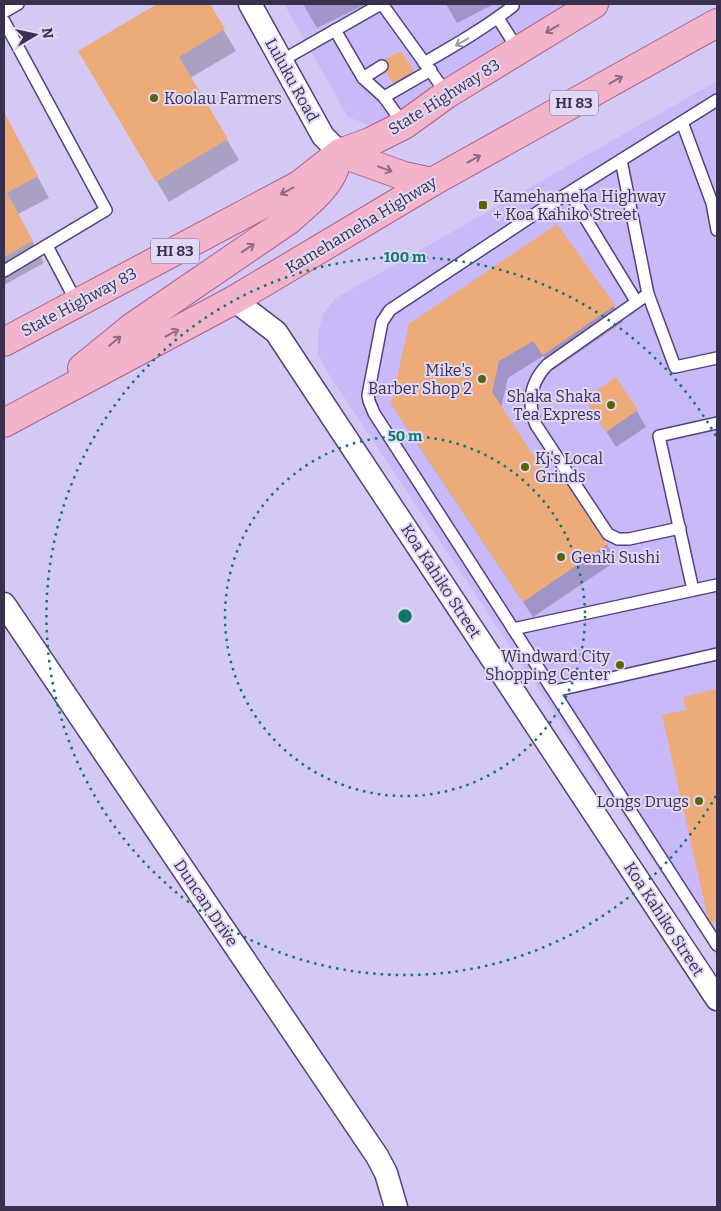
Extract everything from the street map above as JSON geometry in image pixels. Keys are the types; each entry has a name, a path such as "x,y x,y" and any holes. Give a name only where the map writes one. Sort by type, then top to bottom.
{"main road":[{"name":"State Highway 83","path":"4,342 298,185 340,153 370,142 404,125 447,94 594,4"},
{"name":"Kamehameha Highway","path":"4,423 234,300 432,182 717,23"},
{"path":"36,405 131,328 289,220 331,178 340,153 404,176 432,182"}],"street":[{"name":"Luluku Road","path":"250,4 322,136 340,153"},
{"name":"Koa Kahiko Street","path":"234,300 276,332 717,999"},
{"name":"Duncan Drive","path":"4,604 376,1156 386,1173 396,1207"}],"lane":[{"path":"4,12 18,4"},
{"path":"281,61 381,4 407,49 428,67 447,94"},
{"path":"384,97 498,18 513,4"},
{"path":"498,18 518,50"},
{"path":"4,21 106,210 4,271"},
{"path":"335,30 363,78 384,97 404,125"},
{"path":"363,78 382,66"},
{"path":"717,100 390,310 382,322 369,388 369,401 374,413 717,945"},
{"path":"682,122 714,203 717,230"},
{"path":"621,160 648,294 675,367 717,358"},
{"path":"570,193 636,301"},
{"path":"47,246 77,303"},
{"path":"648,294 554,360 540,372 532,390 530,402 536,425 608,534 618,539 629,539 680,528"},
{"path":"694,590 659,436 717,423"},
{"path":"513,629 717,585"},
{"path":"554,691 717,654"}],"shaded area":[{"path":"284,4 578,4 401,121 369,125 348,117"},
{"name":"Windward City Shopping Center","path":"717,81 717,957 328,373 318,355 318,333 323,314 336,298"}],"building":[{"name":"Koolau Farmers","path":"157,4 210,4 225,29 179,57 228,139 156,182 78,51"},
{"path":"401,51 414,71 393,83 386,72 389,65 385,59"},
{"path":"4,112 38,176 7,193 33,241 4,257"},
{"path":"557,224 615,305 543,355 533,341 499,361 492,392 550,481 560,474 602,538 608,544 523,602 391,404 409,324"},
{"name":"Shaka Shaka Tea Express","path":"616,377 638,410 606,432 584,399"},
{"name":"Longs Drugs","path":"717,689 717,922 711,922 708,918 662,715 686,710 683,697"}],"place":[{"name":"Koolau Farmers","path":"154,98"},
{"name":"Kamehameha Highway + Koa Kahiko Street","path":"483,205"},
{"name":"Mike's Barber Shop 2","path":"482,379"},
{"name":"Shaka Shaka Tea Express","path":"611,405"},
{"name":"Kj's Local Grinds","path":"525,467"},
{"name":"Genki Sushi","path":"561,557"},
{"name":"Windward City Shopping Center","path":"620,665"},
{"name":"Longs Drugs","path":"699,801"}]}
